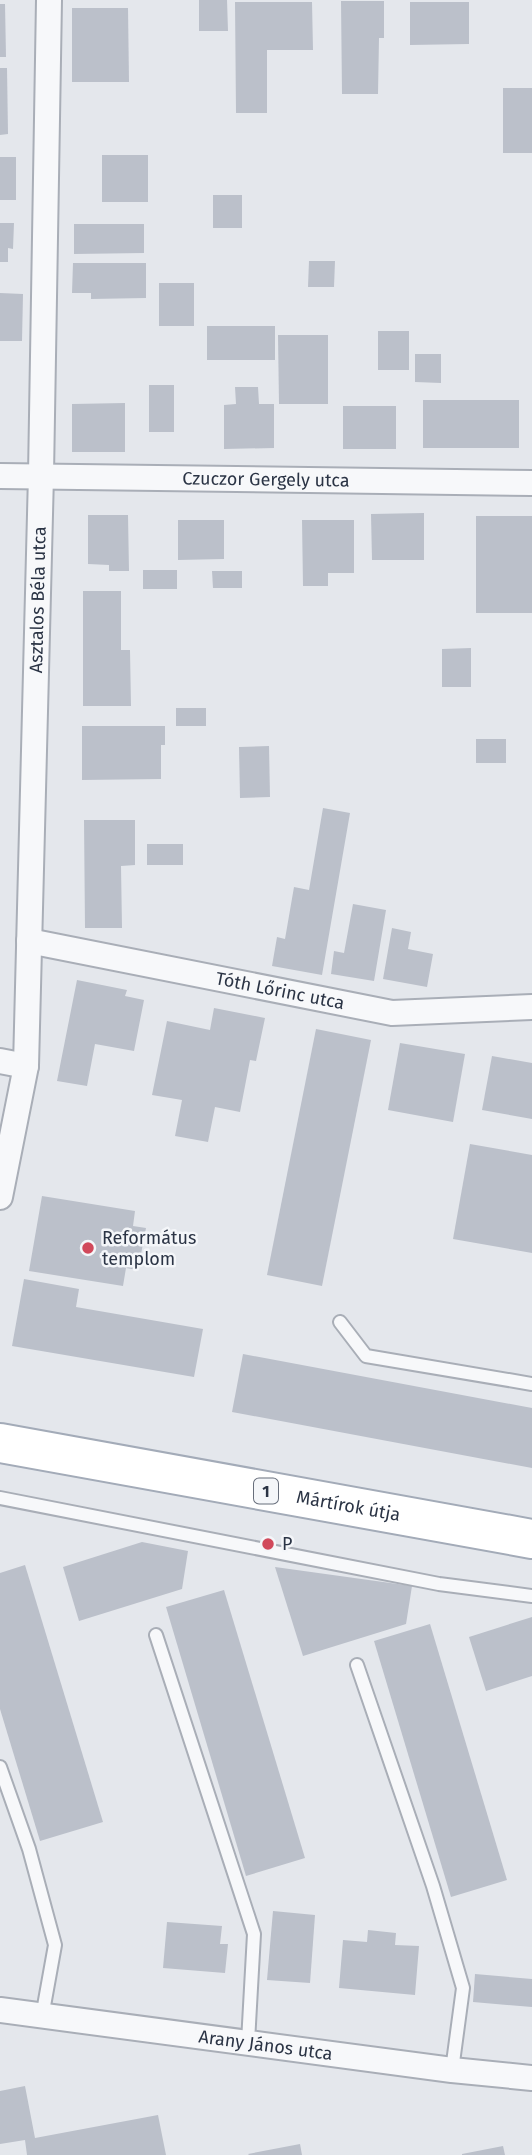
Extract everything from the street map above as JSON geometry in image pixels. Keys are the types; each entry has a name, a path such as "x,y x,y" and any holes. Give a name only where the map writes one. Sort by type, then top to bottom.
{"main road":[{"name":"Mártírok útja","path":"0,1443 532,1539"}],"street":[{"name":"Asztalos Béla utca","path":"0,1197 26,1066 41,475 48,0"},
{"name":"Czuczor Gergely utca","path":"0,476 532,483"},
{"name":"Tóth Lőrinc utca","path":"29,941 392,1013 532,1007"},
{"path":"0,1061 26,1066"},
{"name":"Arany János utca","path":"0,2010 452,2070 532,2078"}],"lane":[{"path":"340,1322 366,1356 532,1384"},
{"path":"0,1498 439,1584 532,1596"},
{"path":"156,1635 254,1934 248,2042"},
{"path":"357,1665 433,1886 463,1988 452,2070"},
{"path":"0,1766 29,1849 54,1945 42,2017"}],"building":[{"path":"199,0 227,0 228,31 199,31"},
{"path":"341,1 384,1 384,38 379,38 378,94 342,94"},
{"path":"235,2 312,2 313,50 267,50 267,113 236,113"},
{"path":"410,2 469,2 469,44 410,45"},
{"path":"0,4 5,4 6,57 0,57"},
{"path":"72,8 128,8 129,82 72,82"},
{"path":"0,68 7,68 8,134 0,135"},
{"path":"503,88 532,88 532,153 503,153"},
{"path":"102,155 148,155 148,202 102,202"},
{"path":"0,157 16,157 16,200 0,200"},
{"path":"213,195 242,195 242,228 213,228"},
{"path":"0,223 14,223 13,249 8,248 8,262 0,262"},
{"path":"74,224 144,224 144,253 74,254"},
{"path":"309,261 335,261 334,287 308,287"},
{"path":"73,263 146,263 146,298 91,299 91,293 72,293"},
{"path":"159,283 194,283 194,326 159,326"},
{"path":"0,293 23,294 22,341 0,341"},
{"path":"207,326 275,326 275,360 207,360"},
{"path":"378,331 409,331 409,370 378,370"},
{"path":"278,335 328,335 328,404 279,404"},
{"path":"415,354 441,354 441,383 415,382"},
{"path":"149,385 174,385 174,432 149,432"},
{"path":"235,387 258,387 259,404 274,404 274,448 224,449 224,405 236,404"},
{"path":"423,400 519,400 519,448 423,448"},
{"path":"125,403 125,452 72,452 72,404"},
{"path":"343,406 396,406 396,449 343,449"},
{"path":"424,513 424,560 372,560 371,514"},
{"path":"88,515 128,515 129,571 109,571 109,565 88,564"},
{"path":"476,516 532,516 532,613 476,613"},
{"path":"178,520 224,520 224,559 178,560"},
{"path":"302,520 354,520 354,573 328,573 328,586 303,586"},
{"path":"143,570 177,570 177,589 143,589"},
{"path":"212,571 242,571 242,588 213,588"},
{"path":"83,591 121,591 121,650 130,650 131,706 83,706"},
{"path":"471,648 471,687 442,687 442,649"},
{"path":"176,708 206,708 206,726 176,726"},
{"path":"82,726 165,726 165,745 161,745 161,779 82,780"},
{"path":"476,739 506,739 506,763 476,763"},
{"path":"269,746 270,797 240,798 239,747"},
{"path":"323,808 350,813 322,975 272,966 277,937 285,939 294,887 309,890"},
{"path":"84,820 135,820 135,865 121,866 122,928 85,928"},
{"path":"147,844 183,844 183,865 147,865"},
{"path":"353,904 386,910 374,981 331,974 334,951 344,953"},
{"path":"392,928 411,932 408,949 433,954 427,987 383,979"},
{"path":"77,980 127,990 125,996 144,1000 134,1051 95,1044 87,1086 57,1081"},
{"path":"214,1008 265,1018 256,1061 250,1060 240,1112 215,1107 208,1142 175,1136 182,1100 152,1095 167,1021 210,1030"},
{"path":"316,1029 371,1040 322,1286 267,1275"},
{"path":"400,1043 465,1054 453,1122 388,1110"},
{"path":"492,1056 532,1063 532,1119 482,1110"},
{"path":"470,1144 532,1155 532,1253 453,1239"},
{"name":"Református templom","path":"42,1196 135,1211 133,1226 146,1228 138,1270 126,1268 123,1286 29,1271"},
{"path":"24,1279 79,1289 76,1307 203,1329 194,1377 12,1346"},
{"path":"243,1354 532,1408 532,1468 232,1412"},
{"path":"142,1542 188,1551 182,1589 79,1621 63,1567"},
{"path":"25,1565 103,1822 40,1841 0,1709 0,1573"},
{"path":"275,1567 412,1586 406,1624 303,1656"},
{"path":"224,1590 305,1858 246,1876 166,1607"},
{"path":"532,1617 532,1676 486,1691 469,1637"},
{"path":"430,1624 507,1880 451,1897 374,1641"},
{"path":"273,1911 315,1915 310,1983 267,1980"},
{"path":"167,1922 222,1926 220,1944 228,1944 225,1973 163,1968"},
{"path":"368,1930 396,1933 395,1945 419,1946 415,1995 339,1988 343,1940 367,1942"},
{"path":"475,1974 532,1979 532,2007 473,2002"},
{"path":"25,2086 35,2138 158,2115 166,2155 27,2155 25,2140 0,2144 0,2091"},
{"path":"300,2144 302,2155 248,2154"},
{"path":"503,2146 505,2155 462,2155 462,2154"}],"place":[{"name":"Református templom","path":"88,1248"},
{"name":"P","path":"268,1544"}]}
